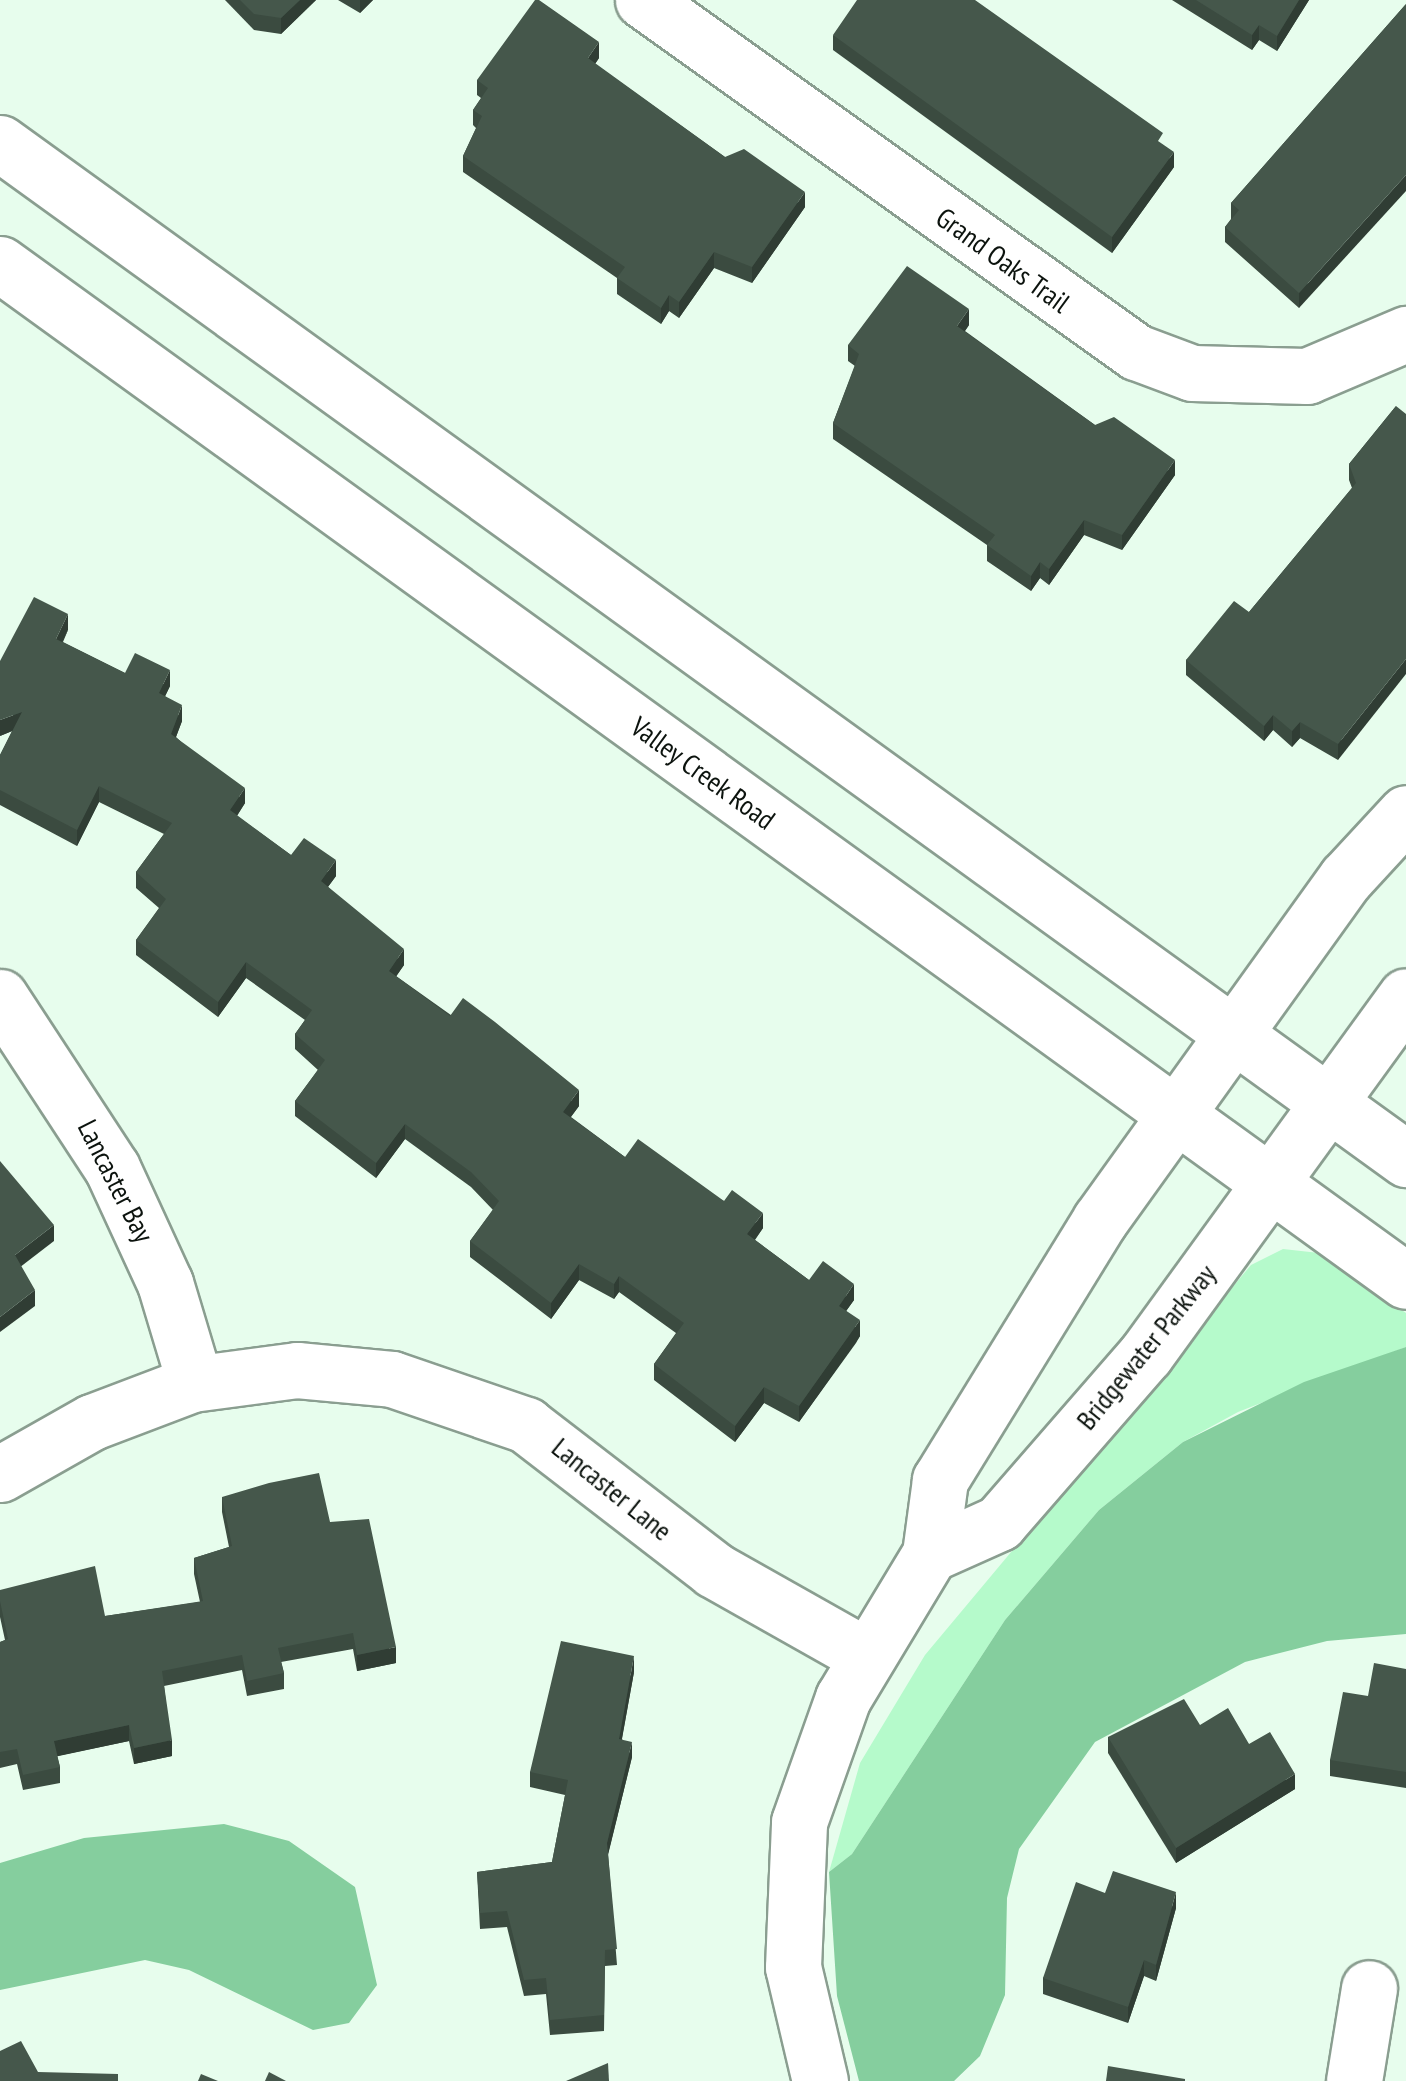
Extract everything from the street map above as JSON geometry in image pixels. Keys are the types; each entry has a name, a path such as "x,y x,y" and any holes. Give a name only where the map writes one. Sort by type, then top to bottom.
{"street":[{"name":"Grand Oaks Trail","path":"643,0 1136,352 1192,373 1308,376 1406,334"},
{"path":"0,143 1406,1159"},
{"name":"Valley Creek Road","path":"0,264 1406,1282"},
{"path":"820,2081 793,1968 792,1864 811,1776 866,1656 930,1554 940,1480 1060,1280 1175,1114 1346,878 1406,813"},
{"name":"Bridgewater Parkway","path":"930,1554 999,1523 1156,1342 1406,996"},
{"name":"Lancaster Bay","path":"0,997 124,1192 195,1383"},
{"name":"Lancaster Lane","path":"0,1474 92,1422 195,1383 348,1372 474,1402 556,1443 714,1570 866,1656"},
{"path":"1354,2081 1370,1988"}],"green space":[{"path":"1283,1249 1319,1253 1406,1313 1406,1347 1238,1412 1183,1442 1099,1510 1005,1620 852,1854 829,1872 860,1763 925,1655 1251,1265"},
{"path":"1406,1347 1406,1634 1327,1641 1245,1662 1095,1742 1019,1849 1007,1898 1005,1995 980,2056 954,2081 859,2081 837,1996 829,1872 852,1854 1005,1620 1099,1510 1183,1442 1304,1382"},
{"path":"224,1824 289,1841 355,1887 377,1985 349,2023 313,2030 189,1970 145,1960 0,1990 0,1863 84,1838"}],"building":[{"path":"240,0 300,0 281,18 254,14"},
{"path":"535,0 599,42 588,58 725,157 744,149 805,192 752,267 714,252 679,302 669,295 661,308 617,278 625,267 463,156 482,116 473,110 488,88 477,80"},
{"path":"857,0 975,0 1163,133 1158,141 1174,152 1112,237 833,35"},
{"path":"1196,0 1299,0 1277,36 1259,25 1252,35"},
{"path":"1406,4 1406,175 1299,293 1225,227 1239,210 1231,203"},
{"path":"907,266 969,309 957,326 1095,425 1114,417 1175,460 1122,535 1084,520 1049,569 1040,562 1031,576 987,545 995,535 833,423 859,354 848,345"},
{"path":"1396,406 1406,414 1406,659 1338,744 1300,722 1292,731 1273,715 1264,726 1186,660 1234,601 1249,612 1356,483 1349,464"},
{"path":"34,597 68,614 56,639 125,673 135,653 170,670 159,693 182,705 171,734 245,788 230,810 291,855 304,838 336,860 321,881 404,949 389,971 450,1016 463,998 495,1022 579,1090 563,1112 625,1157 638,1139 724,1201 732,1190 763,1213 747,1234 809,1280 823,1261 854,1284 839,1306 860,1320 799,1406 764,1387 735,1426 654,1364 684,1323 619,1276 614,1284 579,1264 551,1303 470,1241 499,1201 471,1172 405,1124 376,1163 295,1101 325,1060 295,1034 312,1010 246,962 218,1002 136,940 166,899 136,872 172,823 99,786 77,830 0,790 0,755 22,712 0,720 0,661"},
{"path":"0,1161 54,1225 15,1255 35,1290 0,1317"},
{"path":"319,1473 330,1522 369,1519 396,1647 357,1655 353,1633 278,1648 284,1673 247,1681 242,1655 162,1671 172,1740 134,1748 129,1725 54,1741 60,1767 23,1775 17,1749 0,1752 0,1642 8,1639 0,1590 95,1566 105,1616 203,1601 194,1558 232,1546 222,1497"},
{"path":"561,1641 634,1656 619,1739 632,1742 607,1843 617,1949 605,1950 604,2015 550,2020 546,1978 524,1980 507,1911 480,1913 477,1872 552,1862 568,1780 530,1772"},
{"path":"1374,1663 1406,1669 1406,1772 1330,1760 1343,1692 1368,1696"},
{"path":"1184,1699 1200,1725 1228,1708 1249,1744 1270,1732 1295,1774 1176,1848 1108,1737"},
{"path":"1113,1871 1176,1892 1156,1965 1144,1960 1128,2007 1043,1978 1076,1882 1105,1893"},
{"path":"21,2041 38,2072 118,2074 118,2081 0,2081 0,2051"},
{"path":"608,2063 609,2081 566,2081"},
{"path":"1108,2066 1185,2079 1185,2081 1106,2081"},
{"path":"269,2072 286,2081 265,2081"},
{"path":"201,2074 218,2081 198,2081"}]}
